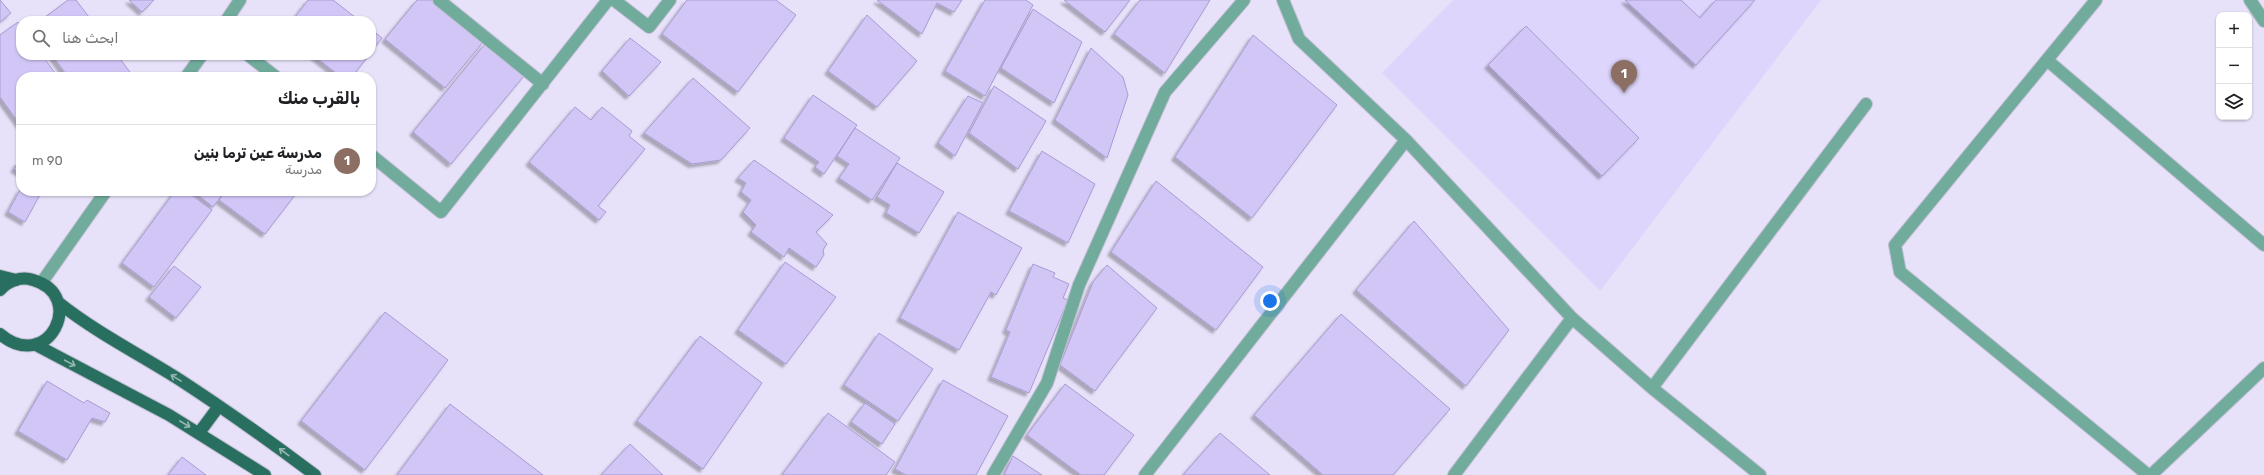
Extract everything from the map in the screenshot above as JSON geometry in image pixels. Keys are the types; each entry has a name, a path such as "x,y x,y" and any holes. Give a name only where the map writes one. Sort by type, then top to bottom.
{"main road":[{"path":"0,276 16,280 29,278 42,282 52,291 59,303 99,333 218,406 315,475"},
{"path":"0,290 16,280"},
{"path":"0,334 10,342 22,346 36,345 50,336 56,328 59,320 59,303"},
{"path":"36,345 199,433 265,475"},
{"path":"199,433 218,406"}],"street":[{"path":"229,16 240,0"},
{"path":"439,0 543,84"},
{"path":"376,159 441,212 608,0"},
{"path":"614,0 649,27 670,0"},
{"path":"993,475 1047,383 1079,285 1165,92 1244,0"},
{"path":"1283,0 1299,39 1406,140 1572,318 1652,388 1760,475"},
{"path":"2096,0 1895,245 1900,272 2148,475"},
{"path":"2250,0 2264,22"},
{"path":"190,72 198,60"},
{"path":"254,60 270,72"},
{"path":"2046,60 2264,245"},
{"path":"1652,388 1866,104"},
{"path":"1145,475 1406,140"},
{"path":"42,282 102,196"},
{"path":"1454,475 1572,318"},
{"path":"2151,475 2264,368"}],"shaded area":[{"path":"1453,0 1821,0 1600,291 1382,73"}],"building":[{"path":"0,0 11,13 0,22"},
{"path":"68,0 76,0 88,16 47,16"},
{"path":"129,0 154,0 142,12"},
{"path":"308,0 333,0 354,16 296,16"},
{"path":"417,0 433,0 484,41 445,88 385,39"},
{"path":"687,0 776,0 796,15 738,92 662,34"},
{"path":"877,0 962,0 954,12 937,3 922,34"},
{"path":"985,0 1026,0 1033,5 985,96 945,71"},
{"path":"1064,0 1130,0 1105,32"},
{"path":"1140,0 1210,0 1165,73 1114,34"},
{"path":"1625,0 1681,0 1700,18 1716,0 1755,0 1696,65"},
{"path":"1033,9 1082,42 1054,103 1001,68"},
{"path":"867,15 917,61 877,107 828,71"},
{"path":"16,23 16,60 46,60 54,72 16,72 16,119 0,97 0,35"},
{"path":"1526,26 1639,138 1602,176 1488,65"},
{"path":"376,33 382,38 376,46"},
{"path":"1253,35 1337,105 1252,218 1175,157"},
{"path":"630,38 661,62 629,96 602,71"},
{"path":"485,44 524,76 451,164 413,132"},
{"path":"1091,48 1123,77 1128,95 1107,158 1055,120"},
{"path":"56,60 121,60 130,72 64,72"},
{"path":"319,60 365,60 356,72 335,72"},
{"path":"693,78 750,128 721,160 692,164 644,133"},
{"path":"994,86 1046,121 1018,169 969,133"},
{"path":"813,95 857,125 824,174 815,167 819,162 784,138"},
{"path":"968,96 983,103 955,156 938,143"},
{"path":"575,107 591,120 602,107 632,131 629,136 645,149 598,206 606,212 599,220 529,162"},
{"path":"855,128 900,158 872,200 839,178 849,164 837,156"},
{"path":"1042,151 1095,184 1068,243 1009,211"},
{"path":"754,160 833,215 816,232 827,244 823,250 824,255 816,267 789,248 784,257 751,232 756,225 743,212 751,200 741,192 746,183 738,178"},
{"path":"897,163 944,192 919,233 886,213 890,205 877,197"},
{"path":"1156,181 1263,267 1216,330 1111,252"},
{"path":"17,196 39,196 25,222 8,212"},
{"path":"171,196 193,196 212,210 154,287 122,263"},
{"path":"199,196 221,196 213,207"},
{"path":"222,196 294,196 265,234 219,200"},
{"path":"958,212 1022,248 996,295 991,292 959,350 900,318"},
{"path":"1414,221 1509,330 1466,386 1356,290"},
{"path":"785,262 836,297 786,364 738,330"},
{"path":"1033,264 1055,273 1053,277 1069,284 1063,298 1068,300 1029,393 991,377 1010,332 1006,330"},
{"path":"1107,265 1157,308 1095,391 1060,365 1093,282"},
{"path":"174,266 201,287 176,318 149,297"},
{"path":"385,312 448,360 365,470 301,421"},
{"path":"1341,314 1450,409 1393,475 1323,475 1254,415"},
{"path":"879,333 933,369 898,421 844,385"},
{"path":"700,336 762,383 703,469 637,421"},
{"path":"943,380 1008,416 976,475 906,475 895,469"},
{"path":"47,381 84,403 87,400 110,413 105,422 92,418 67,460 18,431"},
{"path":"1065,384 1134,435 1104,475 1081,475 1027,435"},
{"path":"865,403 895,424 882,444 851,422"},
{"path":"450,404 543,475 397,475"},
{"path":"828,413 895,462 886,475 782,475"},
{"path":"1220,433 1270,475 1183,475"},
{"path":"630,444 663,475 601,475"},
{"path":"1013,456 1042,475 1004,475"},
{"path":"182,457 206,475 168,475"}],"place":[{"name":"مدرسة عين ترما بنين","path":"1624,93"}]}
